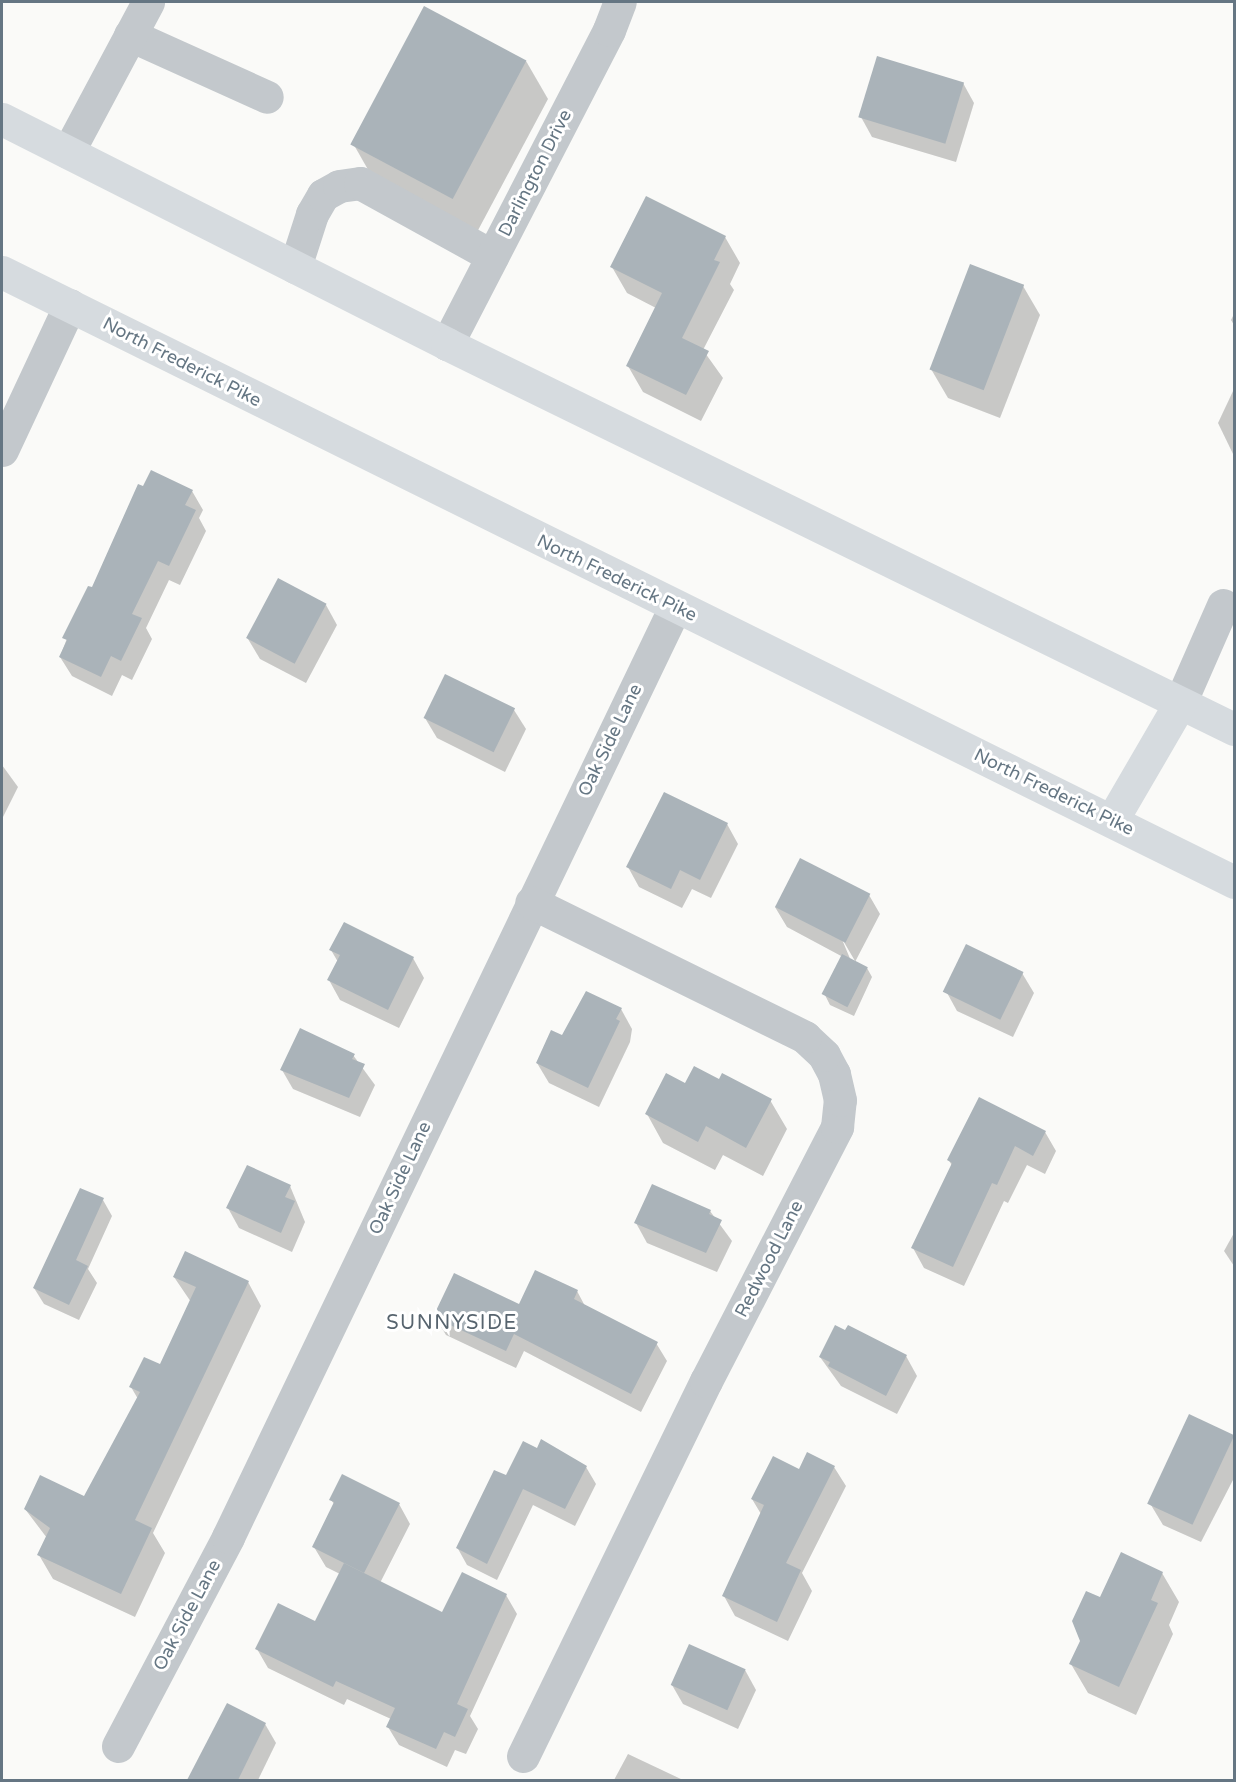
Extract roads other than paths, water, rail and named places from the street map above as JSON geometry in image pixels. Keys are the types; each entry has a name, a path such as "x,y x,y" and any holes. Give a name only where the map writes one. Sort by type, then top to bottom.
{"main road":[{"path":"2,119 447,344 1234,729"},
{"name":"North Frederick Pike","path":"2,272 1234,882"},
{"path":"1112,820 1180,703"}],"street":[{"path":"68,152 148,2"},
{"name":"Darlington Drive","path":"447,344 609,30 620,2"},
{"path":"130,35 267,97"},
{"path":"296,267 312,214 323,195 339,186 360,183 492,256"},
{"path":"2,450 70,306"},
{"path":"1180,703 1224,605"},
{"name":"Oak Side Lane","path":"118,1746 228,1537 531,902 675,607"},
{"name":"Redwood Lane","path":"523,1756 706,1381 837,1127 840,1100 834,1074 824,1055 805,1036 531,902"}],"district":[{"name":"SUNNYSIDE","path":"452,1323"}]}
